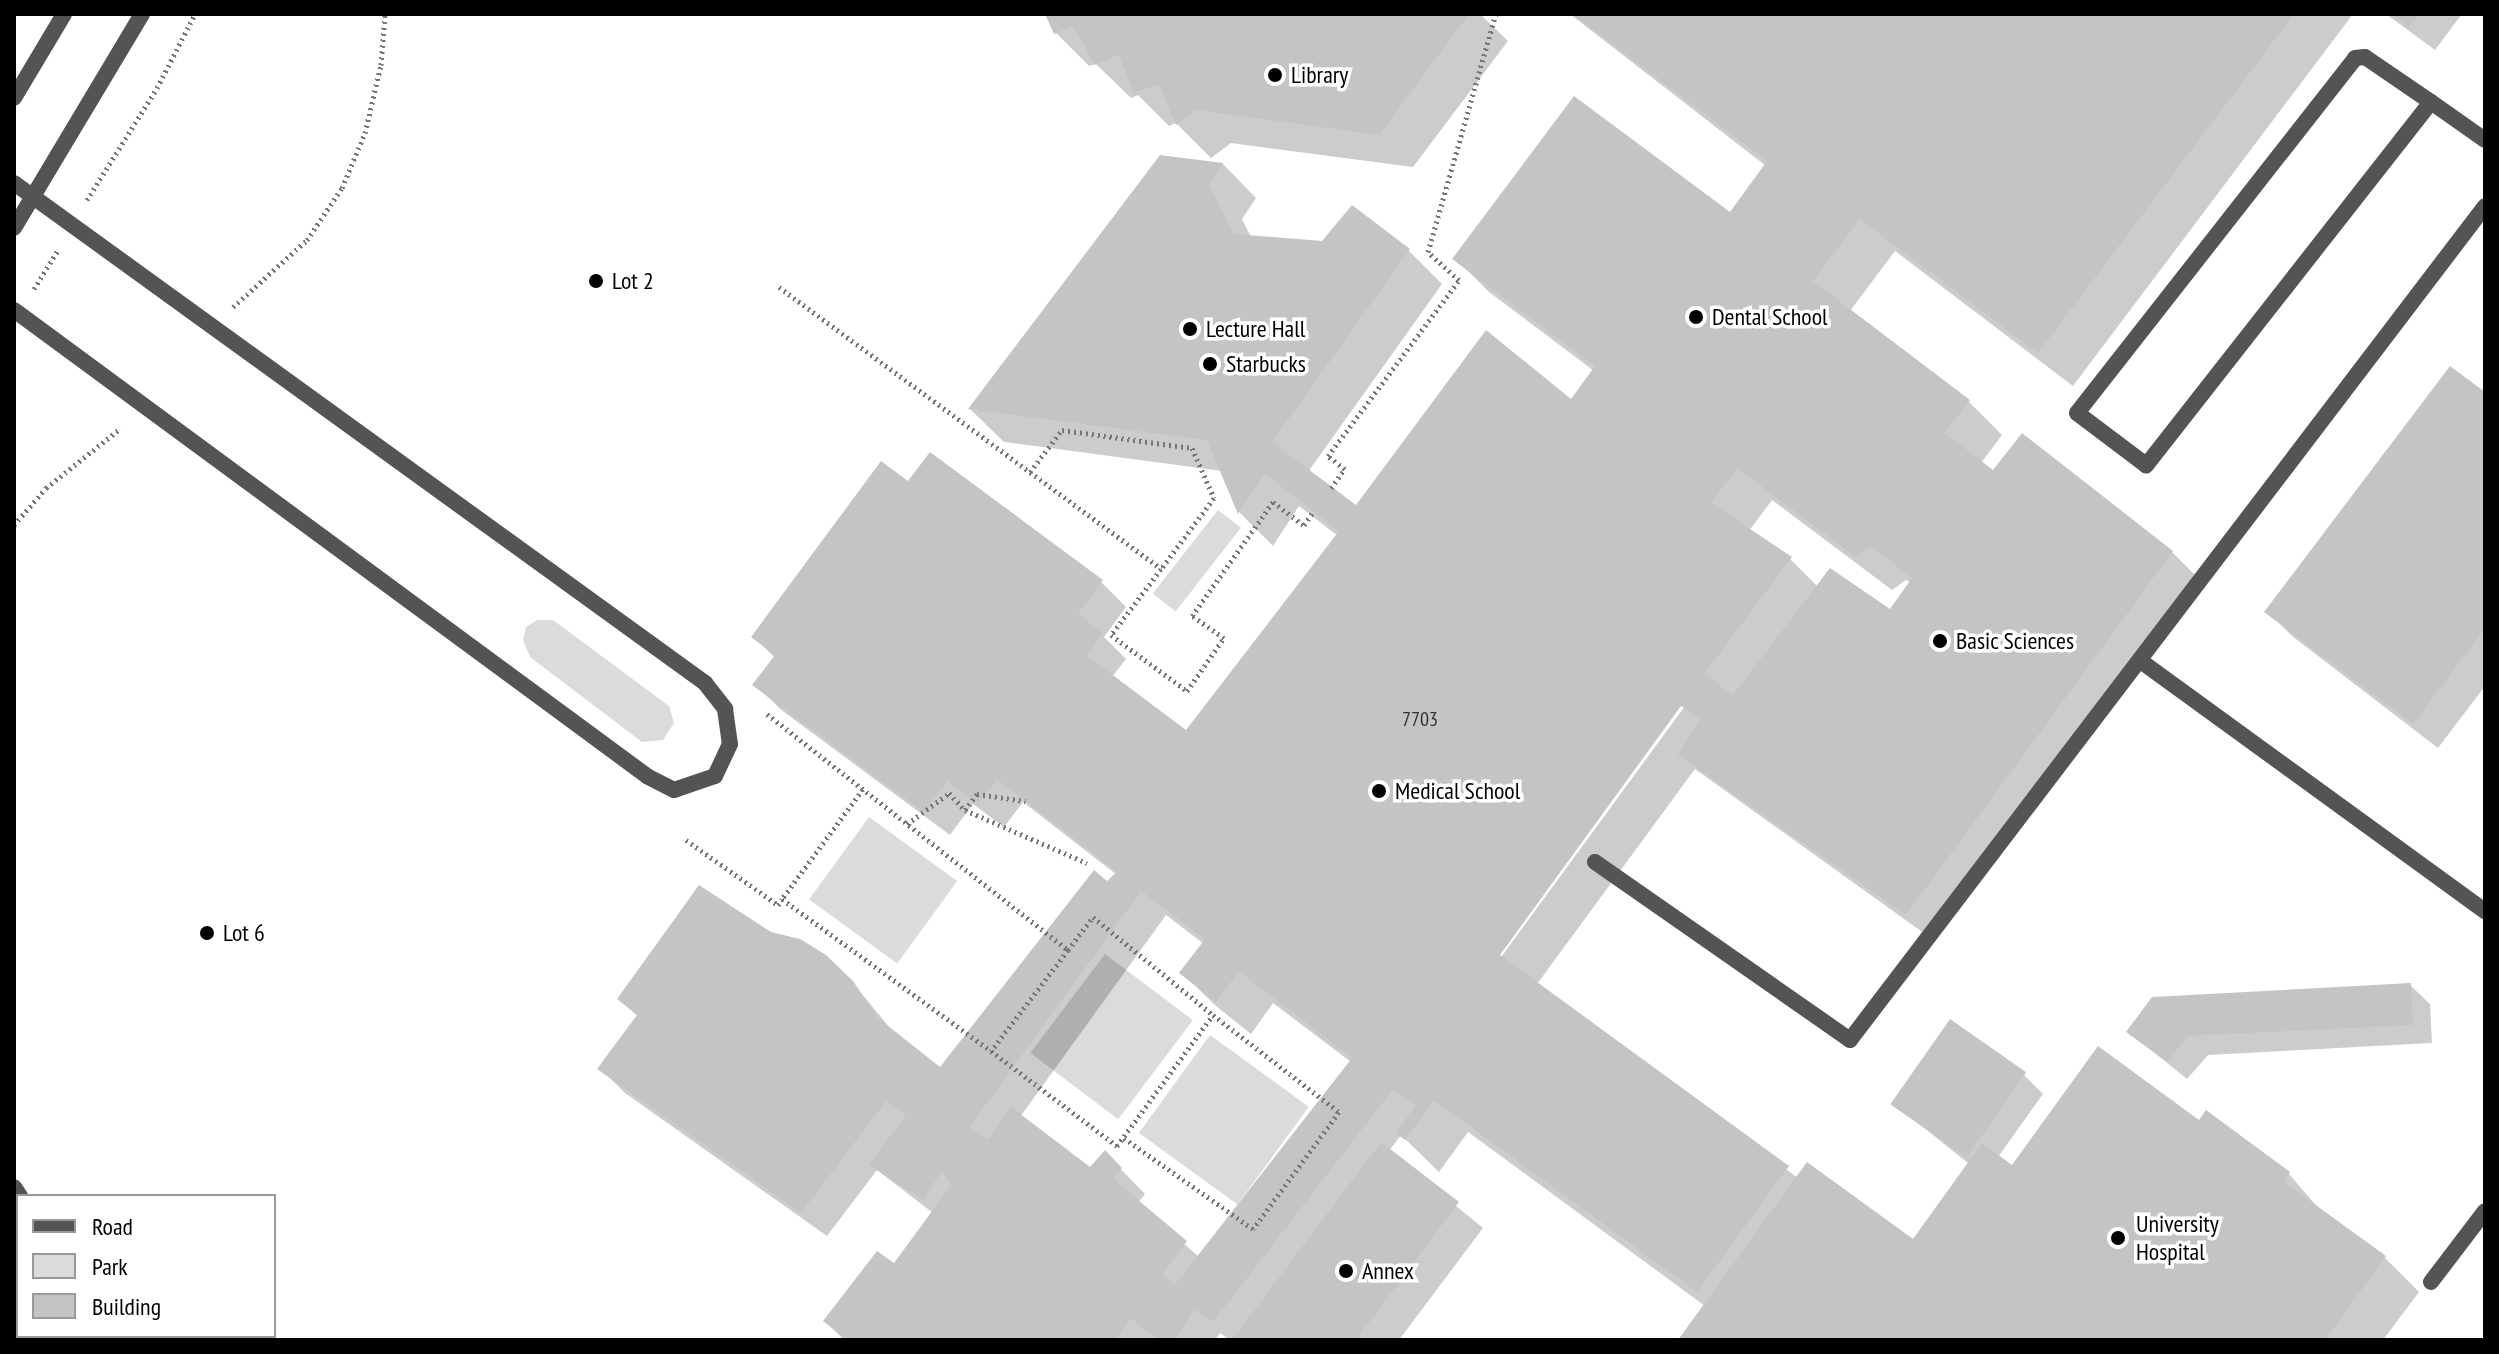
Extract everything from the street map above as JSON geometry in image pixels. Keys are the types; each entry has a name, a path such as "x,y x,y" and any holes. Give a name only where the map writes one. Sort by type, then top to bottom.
{"street":[{"path":"14,98 64,14"},
{"path":"14,228 142,14"},
{"path":"2431,102 2146,465 2077,413 2355,58 2365,57 2431,102 2485,140"},
{"path":"14,183 705,683 725,709 730,744 715,776 674,790 647,776 17,312"},
{"path":"1595,862 1850,1040 2142,662 2485,206"},
{"path":"2142,662 2485,911"},
{"path":"2431,1282 2485,1211"}],"path":[{"path":"17,312 157,88 195,14"},
{"path":"232,308 307,240 342,188 365,133 381,65 385,14"},
{"path":"1331,488 1345,469 1328,456 1459,280 1428,252 1496,14"},
{"path":"779,287 1161,569"},
{"path":"14,525 46,488 121,428"},
{"path":"1030,472 1062,430 1192,448 1214,498 1111,635 1187,691 1224,638 1192,616 1273,502 1304,525 1313,512"},
{"path":"767,714 1068,950"},
{"path":"686,840 778,905 863,789"},
{"path":"907,824 949,793 965,810 1087,863"},
{"path":"965,810 977,794 1025,801"},
{"path":"782,899 1117,1146 1213,1015"},
{"path":"991,1051 1093,917 1339,1112 1253,1229 1124,1138"}],"green space":[{"path":"1218,510 1241,528 1176,611 1153,594"},
{"path":"537,620 553,620 669,706 674,723 663,740 642,742 530,657 523,640 526,627"},
{"path":"869,817 957,881 897,964 809,900"},
{"path":"1105,954 1193,1020 1118,1119 1030,1053"},
{"path":"1210,1035 1309,1107 1238,1205 1139,1133"}],"building":[{"name":"Library","path":"1045,14 1469,14 1379,135 1196,110 1176,125 1159,84 1134,93 1119,55 1095,65 1073,26 1054,34"},
{"path":"1572,14 2294,14 2038,353 1860,219 1813,281 1970,400 1945,433 1993,470 2022,433 2173,551 1906,915 1678,755 1701,718 1681,706 1500,955 1789,1166 1697,1292 1434,1100 1405,1140 1396,1133 1416,1105 1393,1089 1213,1322 1194,1309 1174,1340 1160,1340 1130,1318 1115,1340 847,1340 823,1321 877,1251 894,1263 952,1184 942,1171 923,1200 869,1165 906,1115 886,1101 801,1213 597,1069 637,1015 617,999 699,885 771,932 800,939 826,955 853,981 878,1018 940,1067 1094,870 1107,881 1117,872 997,779 978,803 947,781 924,812 752,685 775,655 751,637 881,461 908,481 930,452 1103,580 1078,614 1102,633 1086,655 1186,730 1339,531 1265,474 1238,514 1207,440 968,409 1160,155 1223,163 1209,184 1234,234 1322,241 1352,205 1410,249 1272,442 1356,505 1486,330 1571,399 1595,366 1452,259 1574,96 1730,212 1767,161","holes":["1737,468 1856,557 1871,547 1912,578 1890,609 1830,568 1733,695 1704,674 1792,557 1711,503","1141,891 1205,939 1179,973 1216,1002 1239,971 1352,1058 1174,1286 1163,1274 1187,1241 1113,1179 1122,1168 1105,1150 1090,1167 1011,1107 988,1140 969,1128"]},
{"path":"2391,14 2419,14 2409,27"},
{"path":"2450,366 2485,392 2485,628 2413,724 2264,612"},
{"path":"2411,983 2413,1025 2188,1036 2167,1062 2126,1032 2152,997"},
{"path":"1950,1019 2026,1072 1967,1158 1890,1104"},
{"path":"2098,1046 2199,1120 2206,1110 2290,1172 2284,1182 2386,1256 2325,1340 1678,1340 1807,1162 1913,1239 1982,1143 2012,1165"},
{"name":"Annex","path":"1381,1142 1459,1202 1356,1340 1232,1340"}],"place":[{"name":"Library","path":"1275,75"},
{"name":"Lot 2","path":"596,281"},
{"name":"Dental School","path":"1696,317"},
{"name":"Lecture Hall","path":"1190,329"},
{"name":"Starbucks","path":"1210,364"},
{"name":"Basic Sciences","path":"1940,641"},
{"name":"Medical School","path":"1379,791"},
{"name":"Lot 6","path":"207,933"},
{"name":"University Hospital","path":"2118,1238"},
{"name":"Annex","path":"1346,1271"}]}
